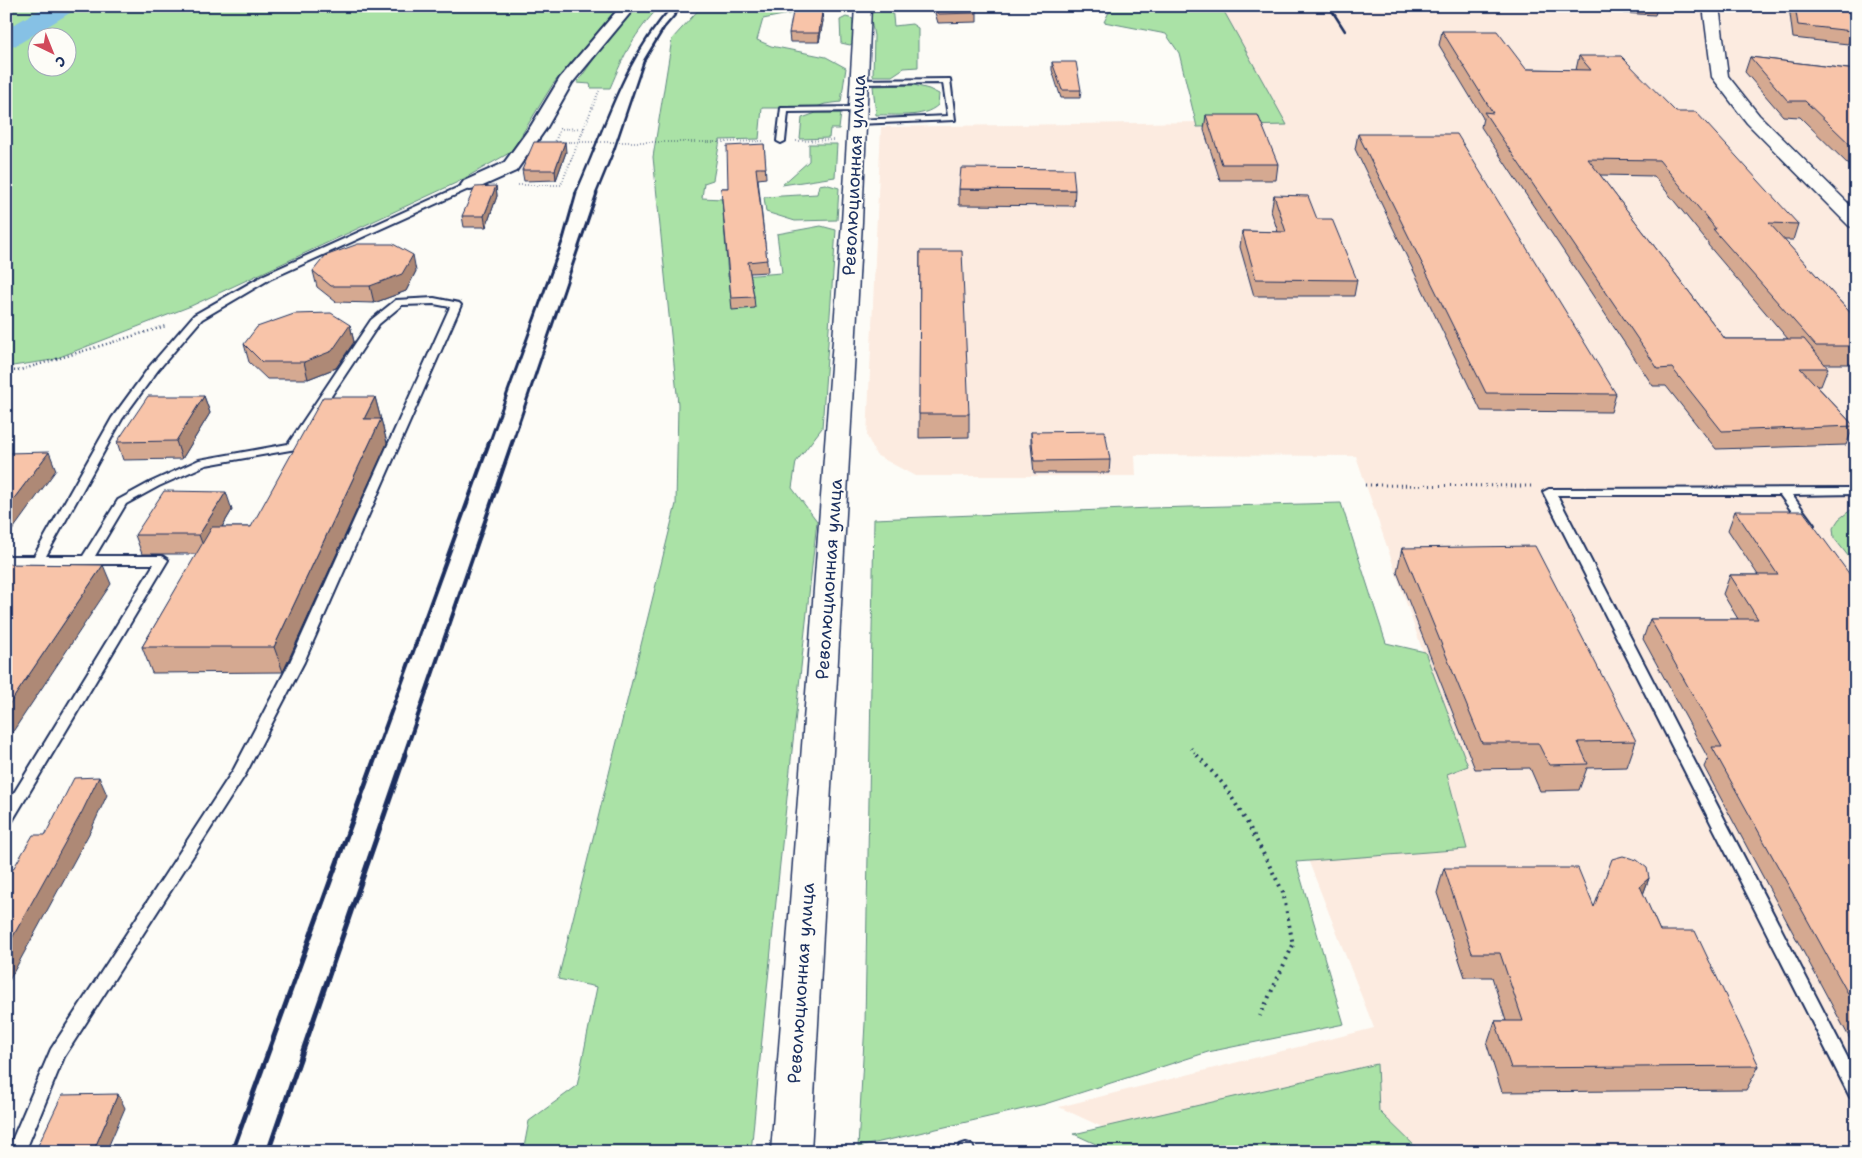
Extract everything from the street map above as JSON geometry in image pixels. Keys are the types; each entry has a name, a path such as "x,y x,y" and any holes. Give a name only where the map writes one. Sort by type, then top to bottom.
{"street":[{"path":"470,185 510,167 539,127 565,81 629,6"},
{"name":"Революционная улица","path":"791,1152 858,116 862,6"},
{"path":"1711,6 1720,77 1753,119 1856,222"}],"lane":[{"path":"781,141 784,110 858,116 952,118 948,81 860,82"},
{"path":"38,560 117,418 154,368 198,317 267,277 470,185"},
{"path":"16,1152 57,1054 240,771 298,662 456,305 434,301 400,302 375,322 292,447 203,462 155,484 122,502 88,559"},
{"path":"1856,492 1548,492 1856,1092"},
{"path":"1784,493 1812,532"},
{"path":"6,560 162,560 6,819"}],"path":[{"path":"515,185 561,185 599,91"},
{"path":"584,128 560,129 555,142 714,142"},
{"path":"6,370 17,371 198,317"},
{"path":"1366,486 1533,485"},
{"path":"1191,748 1224,785 1248,824 1283,892 1294,945 1260,1016"}],"shaded area":[{"path":"1207,6 1856,6 1856,1152 1156,1152 1059,1107 1374,1028 1307,857 1437,764 1461,763 1356,456 1135,455 1136,476 915,476 876,455 867,436 881,127 1263,121"}],"green space":[{"path":"6,6 619,6 553,84 511,152 458,182 191,306 52,360 6,367"},
{"path":"635,6 660,6 630,45 610,88 591,88 590,84 577,83 607,40"},
{"path":"702,6 828,6 763,19 757,40 771,46 826,57 846,68 841,102 825,104 814,108 762,108 759,139 720,140 713,180 704,183 702,198 722,199 728,277 782,273 777,234 821,226 836,230 822,428 796,462 792,488 817,521 751,1152 523,1152 529,1121 577,1086 597,987 558,979 676,504 678,404 653,157 672,39"},
{"path":"887,6 892,7 894,26 912,24 918,28 918,67 904,68 892,76 873,76 874,36 870,14"},
{"path":"1110,6 1221,6 1287,125 1197,127 1179,53 1166,34 1104,22 1111,8"},
{"path":"846,17 853,19 853,43 850,45 841,43 840,20"},
{"path":"914,85 939,94 938,105 917,114 876,115 873,86"},
{"path":"816,113 841,113 839,129 830,129 829,138 800,139 802,118"},
{"path":"809,144 837,144 835,177 782,185 809,161"},
{"path":"825,184 839,188 837,220 795,221 766,212 764,197 817,194 819,185"},
{"path":"1341,503 1386,643 1425,652 1468,766 1447,774 1467,849 1296,862 1344,1024 1208,1052 1045,1104 858,1147 865,1023 874,519"},
{"path":"1856,506 1856,566 1834,538 1833,528 1839,519"},
{"path":"1377,1064 1379,1111 1421,1152 1113,1152 1074,1134"}],"building":[{"path":"935,6 975,6 977,13 938,14"},
{"path":"1795,6 1847,6 1852,31 1798,25"},
{"path":"793,12 822,12 819,33 789,33"},
{"path":"1442,31 1497,31 1526,69 1591,70 1579,56 1621,56 1676,112 1696,112 1798,224 1769,223 1856,319 1856,346 1816,346 1713,229 1716,229 1659,160 1588,159 1725,339 1804,339 1828,368 1800,368 1854,426 1722,431 1672,368 1658,369 1484,112 1493,113"},
{"path":"1750,57 1856,70 1856,150 1805,101 1788,101"},
{"path":"1052,62 1076,62 1081,90 1062,90"},
{"path":"1206,115 1258,115 1278,164 1222,164"},
{"path":"1358,134 1457,134 1616,394 1486,393"},
{"path":"534,142 565,142 555,170 522,170"},
{"path":"764,144 766,168 756,168 767,260 748,262 754,297 731,298 721,188 728,188 727,146"},
{"path":"961,168 1073,169 1075,190 959,189"},
{"path":"496,186 484,216 462,216 475,187"},
{"path":"1274,195 1308,196 1317,219 1332,219 1357,280 1256,279 1242,231 1286,232"},
{"path":"358,244 393,244 413,255 402,274 370,286 331,286 313,271 325,256"},
{"path":"920,251 962,251 969,414 919,414"},
{"path":"331,313 350,325 332,351 304,362 262,362 244,344 257,327 294,314"},
{"path":"148,396 204,396 176,441 117,442"},
{"path":"323,397 375,397 364,419 381,419 274,647 142,647 212,527 251,527"},
{"path":"1105,431 1110,460 1034,461 1031,432"},
{"path":"49,452 6,509 6,454"},
{"path":"164,491 226,492 199,535 135,535"},
{"path":"1735,511 1803,511 1856,583 1856,1008 1712,747 1722,747 1650,619 1758,619 1730,575 1778,575"},
{"path":"1535,546 1636,741 1578,742 1588,764 1549,765 1538,743 1482,743 1402,548"},
{"path":"6,564 103,565 6,709"},
{"path":"99,777 82,812 6,949 6,881 33,835 45,835 74,778"},
{"path":"1623,856 1637,860 1647,868 1649,878 1640,886 1660,931 1695,931 1759,1066 1511,1068 1495,1021 1523,1021 1500,953 1472,953 1444,868 1578,868 1594,907 1612,859"},
{"path":"118,1094 93,1152 35,1152 62,1095"},
{"path":"1145,1149 1151,1152 1140,1152"}],"waterway":[{"path":"6,40 64,6"}],"railway":[{"path":"575,194 627,73 654,28 672,6"},
{"path":"596,194 614,150 644,61 664,28 683,6"},
{"path":"1329,6 1345,31"},
{"path":"490,441 563,239 576,193"},
{"path":"513,441 597,193"},
{"path":"375,756 490,440"},
{"path":"404,756 513,440"},
{"path":"232,1152 376,755"},
{"path":"268,1152 405,755"}]}
